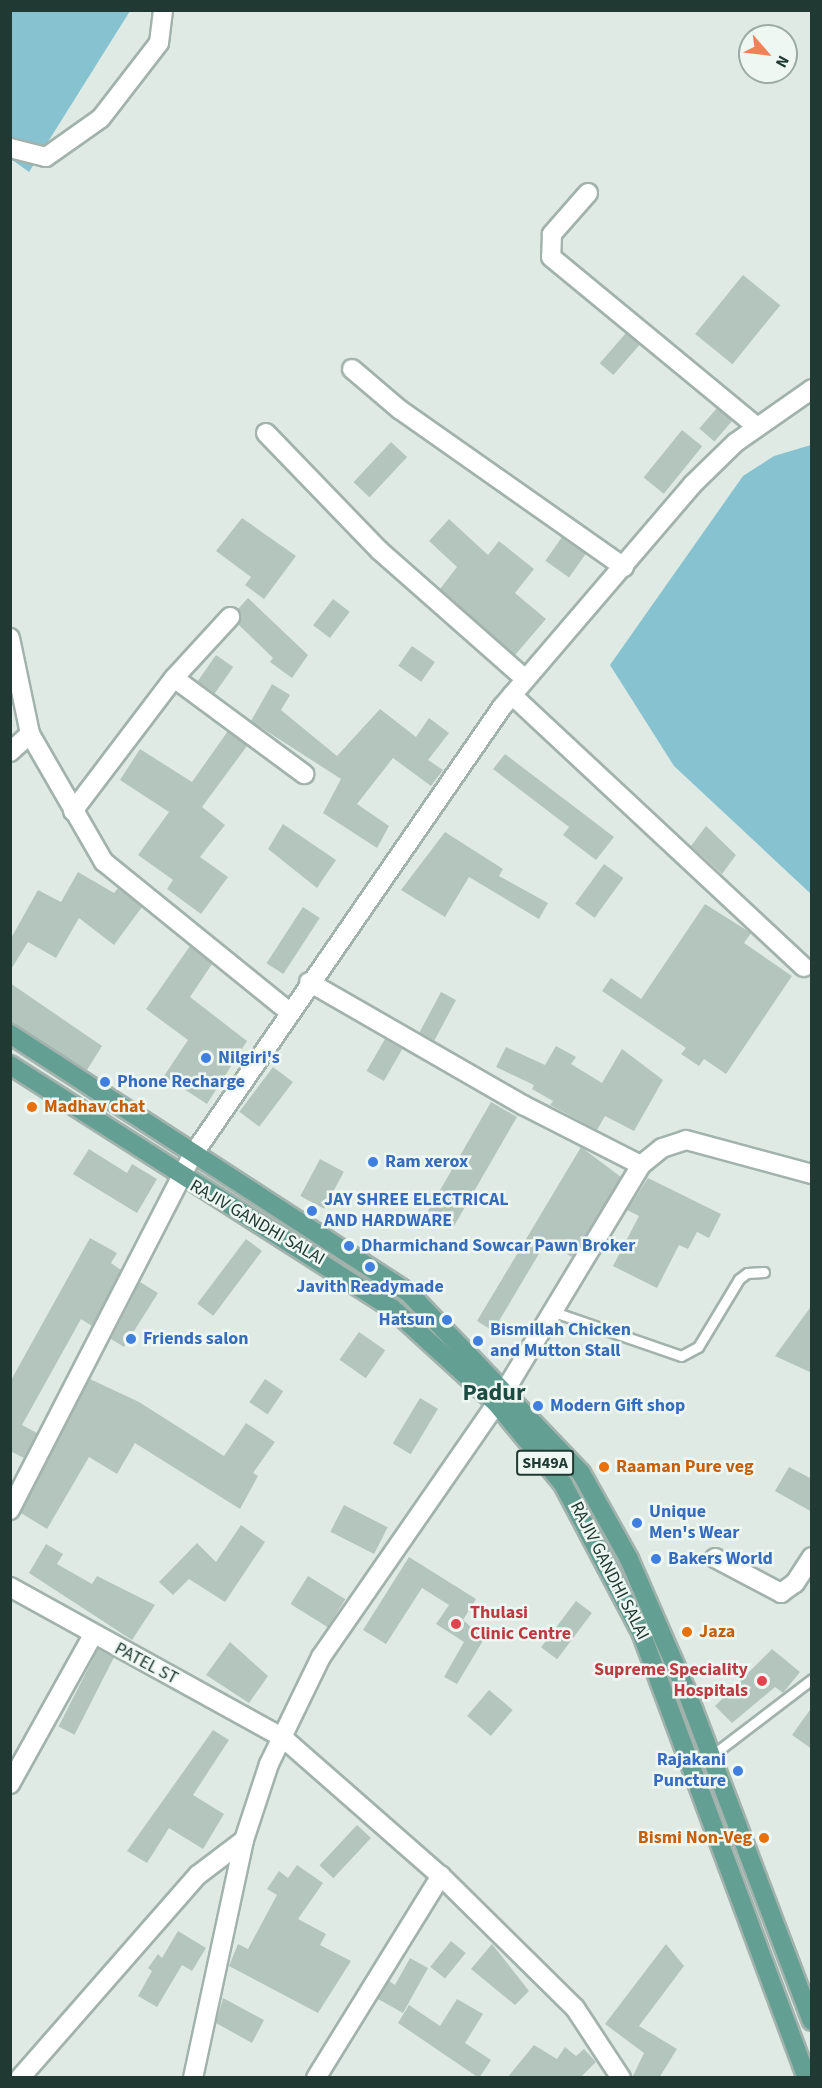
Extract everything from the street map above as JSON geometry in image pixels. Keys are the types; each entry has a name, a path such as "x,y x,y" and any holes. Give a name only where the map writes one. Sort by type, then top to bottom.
{"main road":[{"name":"RAJIV GANDHI SALAI","path":"10,1034 192,1156 408,1292 501,1396 581,1473 607,1514 711,1756 812,2021"},
{"name":"RAJIV GANDHI SALAI","path":"10,1065 180,1178 298,1243 392,1308 501,1396 580,1509 641,1632 807,2078"}],"street":[{"path":"10,148 46,157 101,118 159,43 164,10"},
{"path":"588,193 552,234 551,257 757,427"},
{"path":"352,369 624,567"},
{"path":"10,1510 192,1156 288,1011 512,695 692,485 757,427 812,389"},
{"path":"266,433 380,551 525,679"},
{"path":"73,811 174,678 230,617"},
{"path":"10,638 30,734 104,862 288,1011"},
{"path":"174,678 304,774"},
{"path":"512,695 804,967"},
{"path":"10,752 30,734"},
{"path":"309,982 641,1165"},
{"path":"194,2078 244,1840 282,1737 321,1657 501,1396 641,1165 662,1148 686,1140 812,1174"},
{"path":"715,1558 781,1593 795,1583 812,1557"},
{"name":"PATEL ST","path":"10,1587 93,1635 282,1737 441,1876 575,2008 621,2078"},
{"path":"12,1779 93,1635"},
{"path":"20,2078 198,1875 244,1840"},
{"path":"316,2078 441,1876"}],"lane":[{"path":"554,1312 681,1356 698,1347 739,1279 747,1273 764,1272"},
{"path":"711,1756 812,1679"}],"water":[{"path":"11,11 130,11 29,172 11,159"},
{"path":"812,445 811,894 674,766 610,665 743,476 774,456"}],"building":[{"path":"743,275 780,305 732,364 695,334"},
{"path":"626,333 640,345 613,375 600,363"},
{"path":"717,408 732,421 714,441 699,428"},
{"path":"682,430 702,446 664,494 644,477"},
{"path":"391,442 407,457 370,497 353,482"},
{"path":"242,518 296,556 264,599 245,585 251,577 216,551"},
{"path":"449,519 488,555 499,541 534,569 515,593 546,619 515,655 440,589 457,567 429,541"},
{"path":"562,537 586,554 569,577 545,561"},
{"path":"248,598 308,655 292,678 270,662 273,658 238,624 238,609"},
{"path":"333,599 350,612 330,638 313,625"},
{"path":"412,646 435,662 421,682 398,666"},
{"path":"216,655 233,667 215,693 198,681"},
{"path":"272,684 290,695 281,710 337,756 380,709 416,737 429,718 449,733 428,760 443,770 431,786 393,758 357,804 389,826 377,848 323,813 341,779 251,721"},
{"path":"228,731 247,746 202,807 225,825 200,857 228,877 201,914 167,889 173,880 138,855 169,812 120,780 140,749 192,782"},
{"path":"505,754 614,837 596,860 563,835 569,827 493,769"},
{"path":"283,824 336,860 317,888 268,849"},
{"path":"706,826 736,855 722,874 691,846"},
{"path":"445,832 503,869 499,876 548,903 539,919 469,877 445,917 401,890"},
{"path":"604,864 623,878 595,918 575,904"},
{"path":"78,872 114,893 118,888 142,907 114,945 79,918 56,958 28,942 10,971 10,940 38,890 61,902"},
{"path":"705,904 751,933 744,943 792,976 726,1074 704,1059 699,1066 681,1054 686,1048 602,991 611,978 641,999"},
{"path":"303,907 320,918 283,974 267,963"},
{"path":"190,946 212,964 190,997 247,1041 207,1104 164,1076 188,1040 146,1009"},
{"path":"10,983 102,1046 87,1070 10,1023"},
{"path":"441,992 456,1000 434,1041 419,1033"},
{"path":"385,1039 402,1049 384,1081 367,1071"},
{"path":"556,1046 576,1057 571,1064 602,1083 622,1049 663,1080 634,1131 605,1116 597,1130 550,1105 553,1101 532,1089 534,1085 496,1067 506,1047 545,1065"},
{"path":"273,1067 293,1082 259,1127 239,1112"},
{"path":"491,1102 517,1117 453,1228 427,1213"},
{"path":"581,1147 621,1177 572,1257 546,1242 493,1331 477,1321"},
{"path":"89,1149 127,1173 132,1164 157,1179 137,1213 73,1174"},
{"path":"320,1159 344,1172 324,1209 300,1196"},
{"path":"648,1178 721,1214 709,1238 697,1232 688,1249 679,1245 657,1288 613,1266 639,1216 627,1210"},
{"path":"90,1238 117,1253 111,1263 121,1270 92,1326 81,1319 22,1425 37,1433 24,1458 10,1451 10,1382"},
{"path":"246,1239 262,1251 213,1316 197,1304"},
{"path":"140,1282 158,1293 124,1347 111,1339"},
{"path":"812,1305 812,1373 775,1356"},
{"path":"359,1332 385,1350 366,1378 339,1360"},
{"path":"90,1379 139,1402 224,1456 246,1423 275,1442 253,1473 258,1476 240,1509 135,1443 117,1474 89,1457 47,1529 21,1513"},
{"path":"265,1379 283,1391 268,1415 249,1402"},
{"path":"420,1398 438,1409 411,1454 393,1443"},
{"path":"789,1467 812,1479 812,1512 775,1491"},
{"path":"344,1505 388,1527 374,1554 330,1532"},
{"path":"241,1525 265,1542 225,1602 189,1579 173,1595 159,1582 197,1543 216,1562"},
{"path":"46,1544 63,1554 57,1564 92,1584 97,1576 155,1605 132,1640 29,1573"},
{"path":"409,1557 476,1599 463,1620 484,1639 457,1684 444,1677 464,1642 436,1624 449,1605 422,1588 386,1644 363,1630"},
{"path":"308,1576 345,1599 328,1627 291,1604"},
{"path":"576,1601 592,1613 557,1659 541,1647"},
{"path":"230,1642 268,1676 249,1703 206,1675"},
{"path":"98,1649 114,1657 75,1735 59,1727"},
{"path":"772,1649 800,1672 783,1693 775,1687 732,1723 715,1706"},
{"path":"489,1690 513,1710 491,1736 467,1716"},
{"path":"812,1707 812,1749 792,1735"},
{"path":"213,1730 229,1740 193,1795 224,1814 203,1849 169,1828 147,1863 127,1851"},
{"path":"357,1825 371,1838 333,1878 319,1865"},
{"path":"297,1865 323,1883 298,1919 326,1934 320,1945 351,1961 318,2013 229,1966 238,1944 248,1949 277,1895 267,1889 279,1871 288,1878"},
{"path":"178,1931 206,1948 192,1971 182,1965 157,2007 138,1996 152,1971 148,1968 158,1954 162,1958"},
{"path":"451,1941 466,1953 445,1979 430,1967"},
{"path":"492,1944 529,1991 515,2005 471,1969"},
{"path":"666,1944 684,1966 639,2026 677,2049 659,2078 632,2078 644,2053 605,2024"},
{"path":"410,1958 428,1968 403,2013 378,1999 389,1981 395,1985"},
{"path":"223,1998 264,2020 252,2043 216,2023"},
{"path":"457,1999 483,2014 465,2043 491,2060 479,2078 398,2023 409,2005 440,2026"},
{"path":"534,2045 557,2059 565,2047 576,2056 584,2049 596,2062 580,2078 507,2078"}],"place":[{"name":"Nilgiri's","path":"206,1058"},
{"name":"Phone Recharge","path":"105,1082"},
{"name":"Madhav chat","path":"32,1107"},
{"name":"Ram xerox","path":"373,1162"},
{"name":"JAY SHREE ELECTRICAL AND HARDWARE","path":"312,1211"},
{"name":"Dharmichand Sowcar Pawn Broker","path":"349,1246"},
{"name":"Javith Readymade","path":"370,1267"},
{"name":"Hatsun","path":"447,1320"},
{"name":"Friends salon","path":"131,1339"},
{"name":"Bismillah Chicken and Mutton Stall","path":"478,1341"},
{"name":"Modern Gift shop","path":"538,1406"},
{"name":"Raaman Pure veg","path":"604,1467"},
{"name":"Unique Men's Wear","path":"637,1523"},
{"name":"Bakers World","path":"656,1559"},
{"name":"Thulasi Clinic Centre","path":"456,1624"},
{"name":"Jaza","path":"687,1632"},
{"name":"Supreme Speciality Hospitals","path":"762,1681"},
{"name":"Rajakani Puncture","path":"738,1771"},
{"name":"Bismi Non-Veg","path":"764,1838"}],"district":[{"name":"Padur","path":"494,1393"}]}
